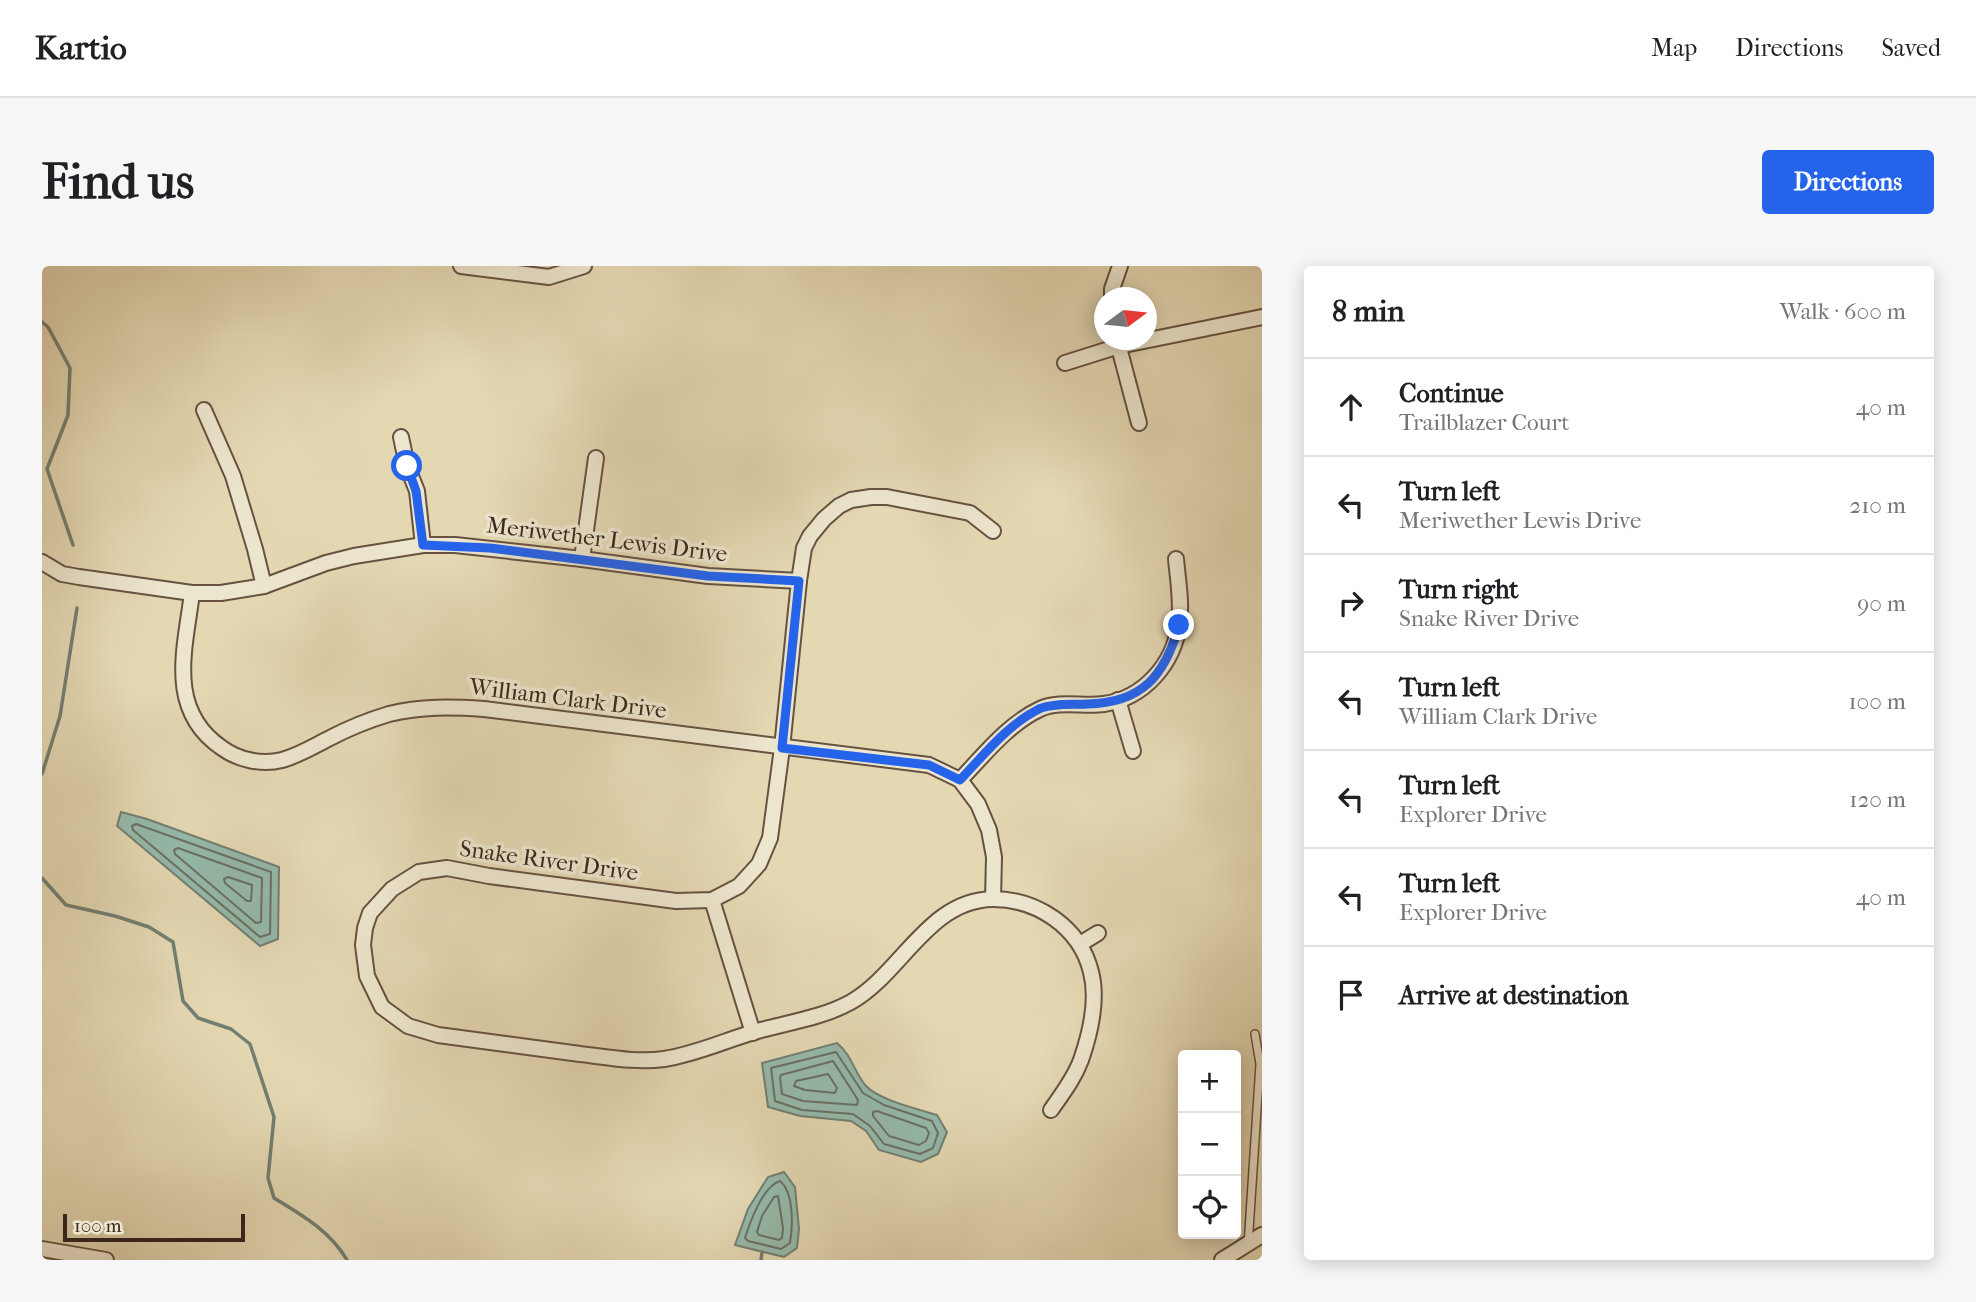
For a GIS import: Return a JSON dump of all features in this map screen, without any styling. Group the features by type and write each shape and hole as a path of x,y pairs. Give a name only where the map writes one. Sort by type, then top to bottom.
{"street":[{"path":"461,266 549,277 584,266"},
{"path":"1113,287 1120,266"},
{"path":"1157,336 1262,317"},
{"path":"1065,363 1099,350"},
{"path":"1120,350 1139,423"},
{"path":"204,410 233,477 264,586"},
{"path":"401,438 416,491 423,545"},
{"path":"582,558 596,458"},
{"name":"Snake River Drive","path":"993,531 970,513 887,497 851,500 839,506 810,536 804,548 799,581 782,748 769,838 759,864 739,886 712,900 676,901 434,868 405,880 370,913 363,945 367,976 382,1007 408,1027 438,1035 647,1060 687,1054 752,1032 835,1010 871,988 951,909 979,900 1022,903 1048,913 1062,923 1080,944 1091,971 1092,1016 1082,1059 1074,1077 1051,1110"},
{"name":"Meriwether Lewis Drive","path":"42,562 62,574 79,578 192,593 221,593 264,586 326,563 423,545 490,548 582,558 708,576 799,581"},
{"path":"960,780 1013,726 1042,708 1104,704 1147,687 1173,647 1179,625 1181,597 1176,559"},
{"name":"William Clark Drive","path":"192,593 182,674 184,699 194,720 210,740 232,756 257,761 279,761 304,753 357,725 391,714 422,708 453,707 929,765 960,780 978,804 989,830 994,857 993,899"},
{"path":"1118,700 1133,751"},
{"path":"712,900 752,1032"},
{"path":"1080,944 1098,933"},
{"path":"1222,1260 1262,1235"},
{"path":"42,1249 106,1260"}],"lane":[{"path":"1248,1245 1260,1064 1255,1034"}],"water":[{"path":"121,812 279,867 278,939 260,946 117,826"},
{"path":"837,1043 846,1052 861,1080 871,1090 899,1103 937,1115 947,1132 938,1154 921,1162 879,1150 866,1131 851,1121 800,1116 768,1107 762,1063"},
{"path":"784,1172 795,1187 799,1229 797,1248 784,1257 735,1245 748,1209 768,1177"}],"waterway":[{"path":"42,322 48,327 70,368 68,415 47,469 73,545"},
{"path":"42,774 60,716 77,608"},
{"path":"42,878 66,905 149,927 173,942 183,1001 198,1018 231,1029 250,1044 274,1117 268,1178 274,1198 324,1232 347,1260"},
{"path":"761,1260 762,1252"}],"route":[{"path":"407,466 416,491 423,545 455,545 582,558 708,576 799,581 782,748 929,765 960,780 1013,726 1042,708 1104,704 1147,687 1173,647 1179,625"}]}
